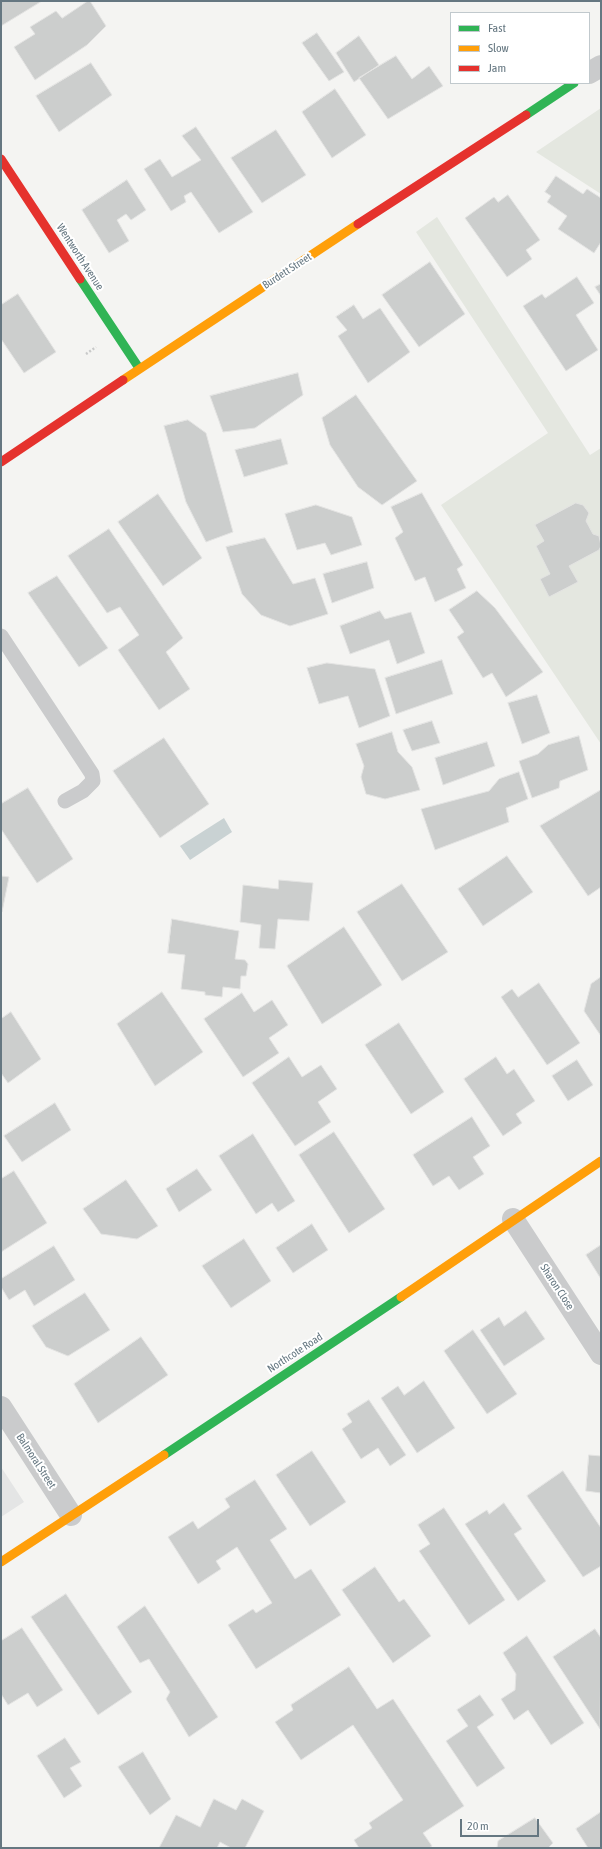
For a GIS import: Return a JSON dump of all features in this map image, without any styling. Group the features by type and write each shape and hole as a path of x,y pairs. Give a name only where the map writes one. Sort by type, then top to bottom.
{"street":[{"path":"590,73 601,66"},
{"name":"Burdett Street","path":"1,462 139,368 572,84"},
{"name":"Wentworth Avenue","path":"1,159 139,368"},
{"name":"Northcote Road","path":"1,1562 327,1347 513,1219 601,1161"},
{"name":"Sharon Close","path":"513,1219 601,1354"},
{"name":"Balmoral Street","path":"1,1407 71,1515"}],"lane":[{"path":"1,636 92,774 93,781 83,791 65,801"}],"shaded area":[{"path":"601,108 601,194 536,152"},
{"path":"437,217 590,455 601,448 601,744 441,505 548,433 416,232"},
{"path":"224,818 232,832 190,860 180,846"},
{"path":"1,1467 24,1502 1,1517"}],"building":[{"path":"1,1 42,1 1,26"},
{"path":"90,1 106,26 87,45 35,80 14,47 35,34 30,27 56,11 62,18"},
{"path":"317,33 344,72 329,81 302,43"},
{"path":"359,36 379,65 354,82 336,53"},
{"path":"396,56 412,79 429,66 443,86 388,119 359,78"},
{"path":"91,63 112,95 59,132 36,96"},
{"path":"335,89 366,135 332,158 302,112"},
{"path":"196,127 253,212 219,233 191,192 184,196 186,202 171,211 144,169 160,159 172,177 201,160 182,136"},
{"path":"276,130 306,175 262,203 231,158"},
{"path":"556,176 583,194 587,189 601,198 601,242 594,253 558,229 567,216 547,202 551,196 545,192"},
{"path":"127,180 146,210 131,220 126,214 117,220 129,241 109,253 82,210"},
{"path":"508,195 540,240 526,250 532,259 507,277 465,218 494,197 498,202"},
{"path":"430,262 465,314 419,347 382,295"},
{"path":"577,277 594,303 576,315 598,350 566,371 523,306 542,294 545,298"},
{"path":"601,284 601,296 595,287"},
{"path":"18,294 56,352 24,373 1,339 1,305"},
{"path":"354,305 363,319 380,308 410,352 368,383 338,336 347,330 336,317"},
{"path":"298,373 303,395 255,428 223,432 210,396"},
{"path":"356,395 417,481 382,505 358,487 330,445 322,418"},
{"path":"188,420 206,433 233,532 206,542 186,502 164,426"},
{"path":"281,439 288,464 244,477 235,450"},
{"path":"422,493 463,565 457,569 466,588 435,602 425,577 415,581 395,538 403,532 391,507"},
{"path":"158,494 202,558 163,586 118,522"},
{"path":"576,503 583,505 589,513 586,521 593,534 599,536 601,546 599,550 569,566 578,582 549,597 540,579 550,574 536,546 544,541 535,525"},
{"path":"316,505 352,517 362,545 331,555 325,543 297,550 285,514"},
{"path":"109,529 183,638 166,652 190,689 159,710 118,650 139,635 120,607 107,613 68,556"},
{"path":"265,538 293,584 315,578 328,614 290,626 261,615 242,594 226,547"},
{"path":"367,562 374,588 332,603 323,574"},
{"path":"57,576 108,648 79,667 28,593"},
{"path":"477,591 495,608 543,672 506,697 492,673 483,678 457,637 464,632 449,610"},
{"path":"380,611 385,619 411,612 425,653 397,664 389,640 350,654 340,626"},
{"path":"442,660 453,694 396,714 385,678"},
{"path":"327,663 375,669 390,716 359,728 348,696 319,704 307,668"},
{"path":"537,695 550,733 522,744 508,703"},
{"path":"432,721 440,743 412,751 403,730"},
{"path":"392,732 398,752 412,767 420,790 385,799 366,794 361,777 364,766 356,744"},
{"path":"579,736 588,770 560,781 559,788 532,798 519,761 538,754 548,745"},
{"path":"164,738 209,804 160,838 113,771"},
{"path":"487,742 495,766 443,785 435,758"},
{"path":"519,772 528,799 506,808 509,822 435,850 421,809 489,791 499,779"},
{"path":"28,788 73,859 37,883 1,829 1,804"},
{"path":"601,790 601,887 588,896 540,826"},
{"path":"507,856 533,892 483,926 458,889"},
{"path":"1,876 9,877 2,912 1,912"},
{"path":"279,880 313,883 309,921 278,919 275,949 259,948 261,925 240,922 243,885 278,889"},
{"path":"402,884 448,952 402,981 357,912"},
{"path":"172,919 239,931 235,959 245,960 248,964 246,976 241,976 240,989 223,987 222,997 205,995 205,992 181,989 185,955 168,953"},
{"path":"344,927 382,985 322,1024 287,966"},
{"path":"601,977 601,1036 584,1011 591,984"},
{"path":"539,983 580,1043 547,1065 501,997 512,989 518,997"},
{"path":"162,992 203,1052 155,1086 117,1024"},
{"path":"242,993 254,1012 272,1000 288,1025 269,1038 279,1053 243,1077 204,1019"},
{"path":"11,1012 41,1059 8,1083 1,1073 1,1019"},
{"path":"399,1023 444,1092 411,1114 365,1045"},
{"path":"289,1057 302,1077 321,1065 337,1089 318,1102 331,1122 295,1146 252,1083"},
{"path":"496,1057 507,1074 514,1069 535,1101 516,1114 522,1123 503,1136 464,1079"},
{"path":"577,1060 593,1085 568,1101 552,1076"},
{"path":"55,1103 71,1130 22,1162 4,1136"},
{"path":"472,1117 490,1146 473,1157 484,1174 459,1190 449,1176 433,1186 413,1155"},
{"path":"334,1132 385,1209 349,1233 299,1155"},
{"path":"253,1134 295,1201 278,1212 272,1203 256,1214 219,1156"},
{"path":"197,1169 212,1190 179,1212 166,1189"},
{"path":"14,1171 47,1223 1,1252 1,1179"},
{"path":"126,1180 158,1226 137,1239 101,1234 83,1209"},
{"path":"312,1224 328,1250 293,1273 276,1248"},
{"path":"244,1239 271,1281 231,1308 202,1266"},
{"path":"601,1245 601,1279 586,1255"},
{"path":"54,1246 75,1280 34,1306 25,1290 9,1300 1,1287 1,1279"},
{"path":"85,1293 110,1330 68,1356 46,1347 32,1326"},
{"path":"526,1311 545,1339 504,1366 480,1330 499,1317 504,1326"},
{"path":"473,1330 517,1394 487,1414 444,1351"},
{"path":"141,1337 168,1375 98,1423 74,1384"},
{"path":"424,1381 455,1428 417,1453 381,1398 398,1386 404,1395"},
{"path":"369,1400 406,1455 390,1466 378,1448 361,1459 342,1429 352,1422 347,1414"},
{"path":"312,1451 346,1502 310,1526 276,1475"},
{"path":"589,1455 601,1456 601,1493 586,1491"},
{"path":"563,1471 601,1528 601,1566 583,1577 527,1496"},
{"path":"255,1480 287,1529 270,1540 295,1579 311,1569 341,1615 256,1669 228,1625 253,1609 256,1613 272,1603 237,1547 216,1561 221,1569 198,1584 168,1537 193,1521 198,1529 230,1507 225,1499"},
{"path":"504,1503 522,1529 514,1534 546,1581 518,1601 465,1524 487,1510 489,1514"},
{"path":"444,1508 505,1600 469,1625 419,1551 430,1544 418,1525"},
{"path":"375,1567 399,1602 404,1599 431,1636 393,1663 342,1590"},
{"path":"66,1594 132,1692 98,1715 31,1617"},
{"path":"145,1606 218,1717 189,1737 166,1699 170,1692 149,1659 140,1663 117,1627"},
{"path":"22,1628 63,1690 37,1707 28,1693 8,1705 1,1694 1,1641"},
{"path":"595,1629 601,1638 600,1729 553,1657"},
{"path":"527,1636 584,1723 551,1745 528,1710 514,1720 501,1699 515,1690 516,1674 503,1653"},
{"path":"349,1667 377,1709 393,1699 464,1806 423,1833 432,1846 429,1848 359,1848 354,1840 372,1828 369,1823 403,1800 353,1725 301,1760 275,1722 293,1710 291,1705"},
{"path":"480,1695 494,1715 477,1727 505,1768 477,1787 446,1741 468,1726 457,1710"},
{"path":"65,1738 81,1762 70,1768 82,1786 64,1798 37,1756"},
{"path":"143,1752 171,1799 150,1815 118,1767"},
{"path":"214,1799 236,1810 242,1799 264,1811 245,1848 231,1848 220,1842 217,1848 159,1848 176,1815 200,1827"},
{"path":"601,1812 601,1848 588,1848 576,1829"},
{"path":"535,1818 553,1843 548,1848 497,1848 498,1841"}],"traffic: fast":[{"path":"526,115 572,84"},
{"path":"80,279 139,368"},
{"path":"164,1455 401,1297"}],"traffic: slow":[{"path":"123,380 358,224"},
{"path":"401,1297 601,1161"},
{"path":"1,1562 164,1455"}],"traffic: jam":[{"path":"358,224 526,115"},
{"path":"1,159 80,279"},
{"path":"1,462 123,380"}]}
